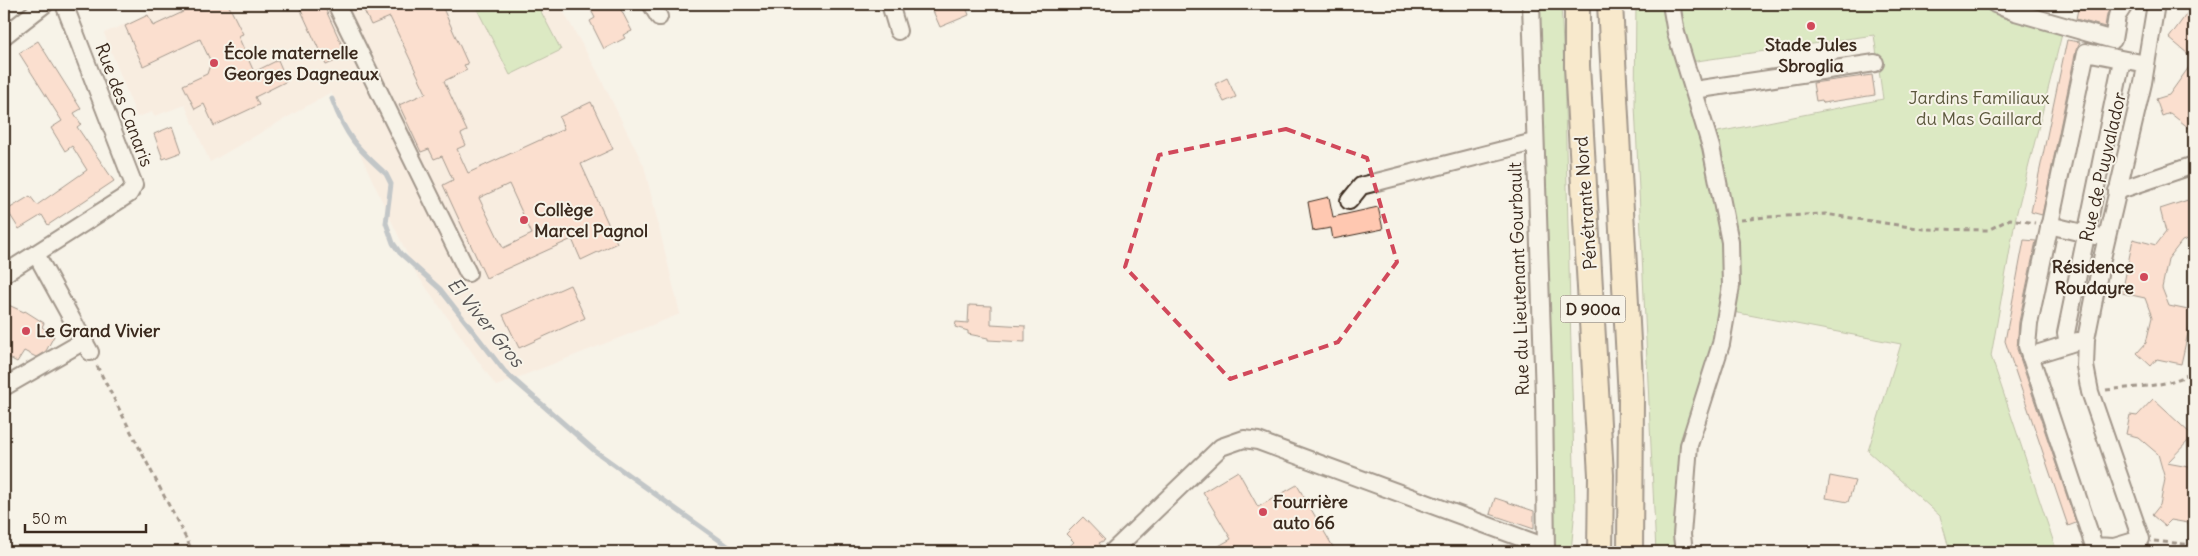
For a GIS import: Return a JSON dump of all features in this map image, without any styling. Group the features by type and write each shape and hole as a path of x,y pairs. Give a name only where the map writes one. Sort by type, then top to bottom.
{"highway":[{"path":"1573,4 1577,66 1587,509 1583,552"},
{"name":"Pénétrante Nord","path":"1577,4 1577,66 1601,475 1600,552"},
{"name":"Pénétrante Nord","path":"1610,4 1631,398 1630,552"},
{"path":"1625,283 1626,4"},
{"path":"1631,398 1641,552"}],"street":[{"name":"Rue des Canaris","path":"4,274 129,194 134,185 64,4"},
{"path":"336,4 468,273"},
{"path":"890,4 898,31"},
{"name":"Rue du Lieutenant Gourbault","path":"1531,4 1546,550"},
{"path":"1671,4 1676,33 1711,147 1730,242 1731,286 1720,344 1689,445 1682,535 1684,552"},
{"path":"1995,4 2015,12 2113,40 2117,16 2125,4"},
{"name":"Rue de Puyvalador","path":"2141,539 2090,392 2085,366 2086,339 2146,64 2156,4"},
{"path":"4,36 36,6"},
{"path":"2141,539 2114,547 2094,546 2027,346 2029,324 2086,52 2146,64"},
{"path":"2068,344 2066,333 2085,233 2122,60"},
{"path":"1694,90 1875,63"},
{"path":"1349,201 1361,186 1534,142"},
{"path":"2118,191 2194,165"},
{"path":"2049,225 2107,239"},
{"path":"4,387 87,346 36,254"},
{"path":"2030,356 2086,339"},
{"path":"1112,552 1221,447 1244,438 1258,441 1546,550"}],"path":[{"path":"1726,224 1766,217 1824,214 1924,229 1988,230 2010,219 2049,225"},
{"path":"87,346 193,552"},
{"path":"2090,392 2164,384 2184,378 2194,371"},
{"path":"2141,539 2194,545"}],"highlighted area":[{"path":"1286,129 1367,158 1397,262 1338,342 1230,379 1125,267 1159,155"}],"shaded area":[{"name":"Collège Marcel Pagnol","path":"155,4 559,4 597,71 644,166 680,314 496,386 416,273 331,92 210,162 185,105 154,116 152,112 137,117 104,33 148,15"}],"green space":[{"path":"537,4 561,50 510,75 475,5"},
{"path":"1540,4 1561,4 1575,508 1571,552 1555,552 1553,396"},
{"path":"1636,4 1663,4 1704,149 1723,243 1724,285 1676,552 1656,552 1635,105"},
{"name":"Jardins Familiaux du Mas Gaillard","path":"1681,4 2004,4 2000,17 2062,34 2016,216 1991,356 2057,552 1950,552 1940,516 1868,451 1901,344 1733,312 1713,133 1883,99 1874,35 1690,62"}],"building":[{"path":"179,4 228,4 243,34 238,36 254,72 278,60 287,81 255,97 259,105 214,126 204,104 195,109 183,85 207,74 211,62 200,39 143,66 125,26 148,15 153,26 183,12"},
{"path":"298,4 323,4 347,56 326,65"},
{"path":"361,4 441,4 468,64 464,65 467,70 444,81 467,131 461,134 466,145 457,149 468,173 564,129 559,117 591,102 613,149 581,164 617,243 581,260 572,239 486,278 443,185 453,180 442,156 434,159 429,149 421,152 399,105 426,93 390,17 371,25","holes":["509,184 532,234 503,248 479,198"]},
{"path":"588,4 618,4 632,31 623,35 625,38 604,49 590,21 595,18"},
{"path":"930,4 965,4 969,15 940,27"},
{"path":"2079,4 2113,4 2107,14 2105,27 2076,19"},
{"path":"2194,4 2194,59 2169,38"},
{"path":"2067,40 2080,42 2076,50 2042,215 2031,212"},
{"path":"38,41 81,109 74,113 81,124 77,127 114,181 48,225 42,215 19,229 7,210 30,196 37,205 87,170 72,146 65,151 51,128 62,121 19,53"},
{"path":"2194,60 2194,122 2189,128 2170,113 2162,116 2156,99 2169,95"},
{"path":"1872,75 1875,95 1823,103 1822,100 1816,101 1813,83"},
{"path":"1227,78 1236,97 1224,102 1215,84"},
{"path":"173,126 182,152 163,159 154,134"},
{"path":"1329,197 1333,217 1378,207 1383,229 1333,239 1331,228 1313,231 1308,202"},
{"name":"Résidence Roudayre","path":"2194,198 2194,237 2182,241 2168,259 2162,288 2169,306 2193,311 2181,364 2157,359 2151,366 2137,353 2146,343 2152,317 2145,298 2122,293 2133,239 2156,245 2166,232 2160,209"},
{"path":"2024,240 2036,241 2019,322 2017,349 2076,523 2068,526 2005,341"},
{"path":"570,285 585,318 519,348 503,315"},
{"name":"Le Grand Vivier","path":"4,303 25,311 44,323 42,327 54,336 46,351 36,357 24,351 17,362 4,355"},
{"path":"969,305 991,306 991,324 1025,326 1025,342 988,340 988,338 968,334 968,331 955,327 956,322 968,323"},
{"path":"2153,399 2193,436 2167,463 2194,468 2194,524 2171,520 2165,526 2152,515 2160,505 2165,479 2158,454 2138,437 2126,434 2130,415 2137,416"},
{"name":"Fourrière auto 66","path":"1238,471 1258,507 1297,485 1336,552 1208,552 1231,539 1203,492"},
{"path":"1830,476 1855,481 1848,502 1826,498"},
{"path":"1495,498 1534,511 1534,529 1490,514"},
{"path":"1083,517 1105,540 1099,543 1103,548 1102,552 1063,552 1074,542 1066,534"}],"waterway":[{"name":"El Viver Gros","path":"332,99 342,123 353,141 386,174 391,184 386,223 393,243 400,253 440,289 505,372 595,451 736,552"}],"place":[{"name":"Stade Jules Sbroglia","path":"1811,26"},
{"name":"École maternelle Georges Dagneaux","path":"214,63"},
{"name":"Collège Marcel Pagnol","path":"524,220"},
{"name":"Résidence Roudayre","path":"2144,277"},
{"name":"Le Grand Vivier","path":"26,331"},
{"name":"Fourrière auto 66","path":"1263,512"}]}
